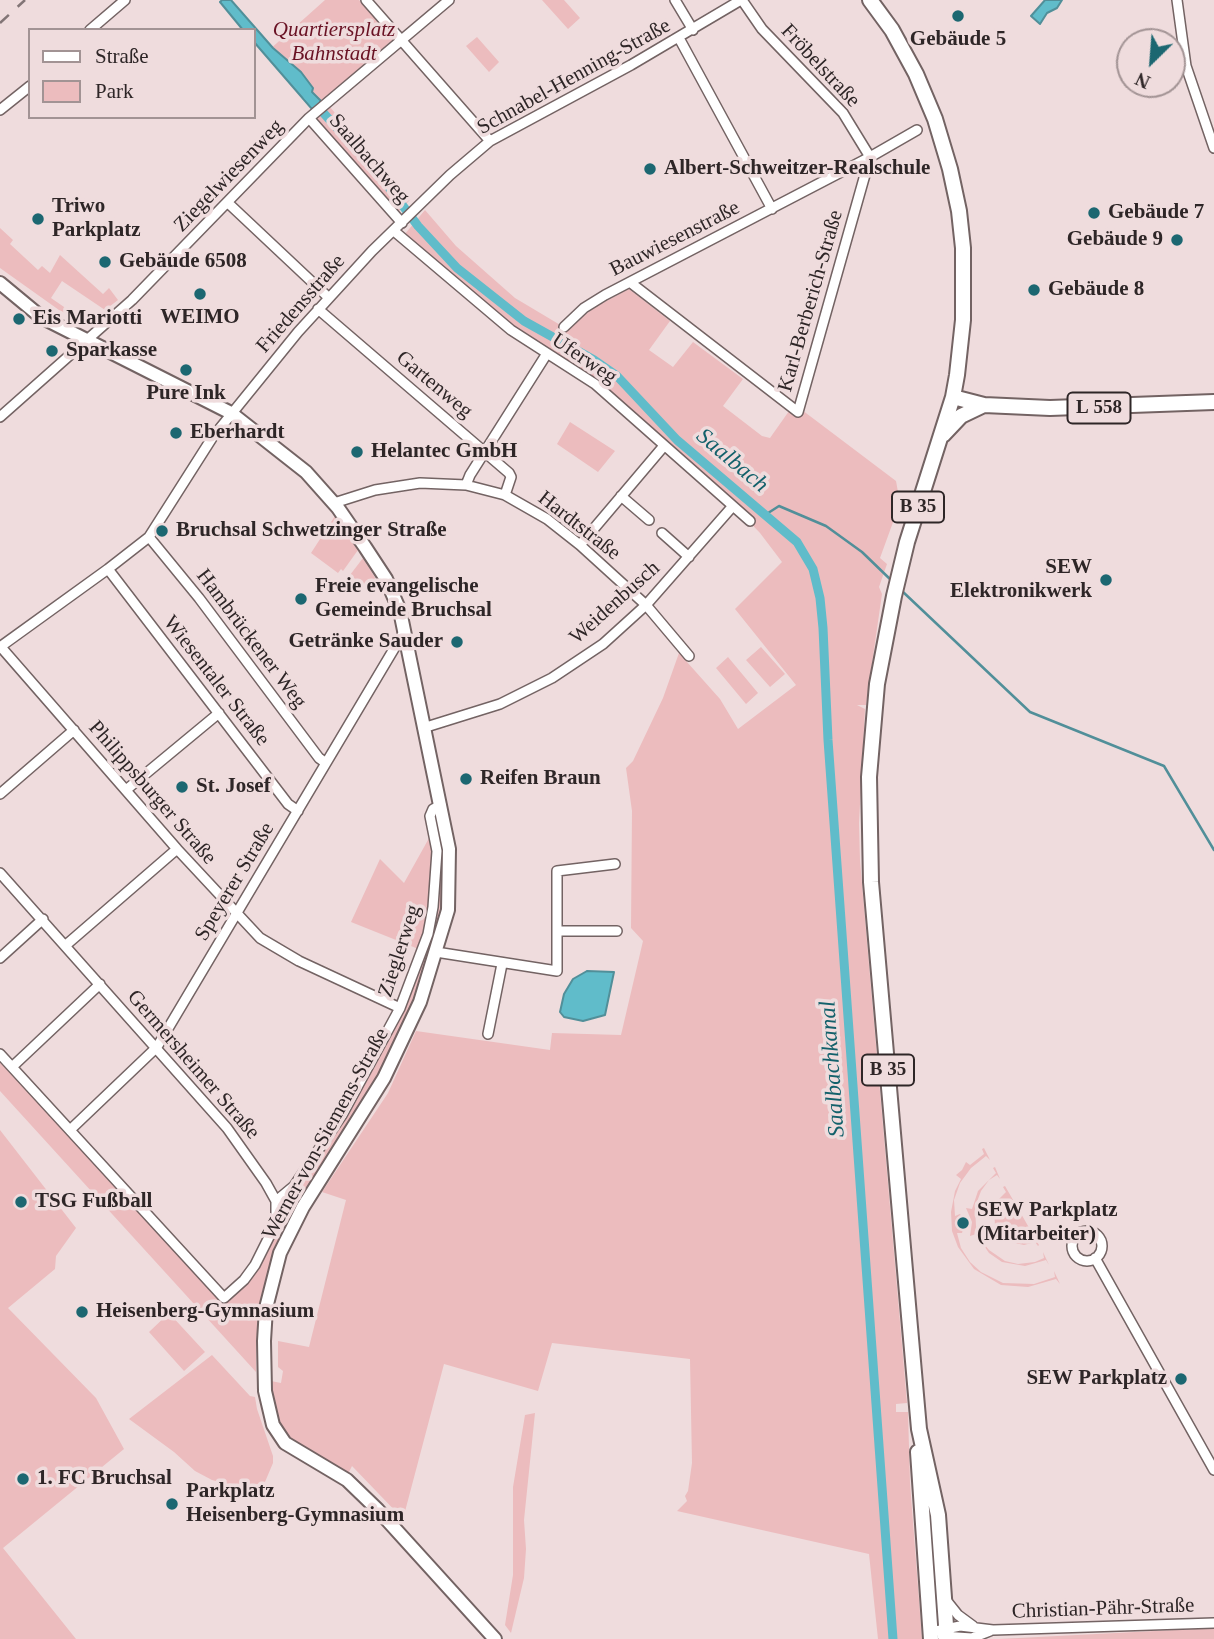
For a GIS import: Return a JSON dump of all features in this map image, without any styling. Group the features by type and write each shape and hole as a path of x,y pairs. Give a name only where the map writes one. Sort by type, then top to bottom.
{"main road":[{"name":"B 35","path":"870,0 916,74 935,119 953,179 959,211 964,286 960,353 953,397 894,596 877,684 869,777 873,896 919,1429 919,1480 931,1635"},
{"name":"Werner-von-Siemens-Straße","path":"0,283 41,317 231,413 306,472 334,503 386,579 400,611 449,849 450,895 436,953 419,1002 384,1078 315,1186 290,1230 275,1267 265,1318 265,1391 269,1416 278,1434 295,1450 347,1479 495,1639"},
{"name":"L 558","path":"953,397 984,405 1050,408 1214,402"},
{"name":"B 35","path":"940,438 961,416 984,405"},
{"name":"B 35","path":"919,1429 938,1515 947,1635"}],"street":[{"path":"92,28 125,0"},
{"path":"366,0 490,141"},
{"name":"Ziegelwiesenweg","path":"0,417 132,300 310,117 449,0"},
{"path":"675,0 694,30"},
{"name":"Schnabel-Henning-Straße","path":"404,221 490,141 694,30 741,0"},
{"name":"Fröbelstraße","path":"741,0 762,29 843,113 870,157"},
{"path":"1177,0 1186,66 1214,148"},
{"path":"679,38 772,209"},
{"path":"0,110 28,88"},
{"name":"Saalbachweg","path":"310,117 404,221"},
{"name":"Bauwiesenstraße","path":"564,327 584,308 917,130"},
{"name":"Karl-Berberich-Straße","path":"631,283 798,412 870,157"},
{"path":"227,202 328,298"},
{"name":"Friedensstraße","path":"0,646 149,537 231,413 318,309 404,221"},
{"name":"Uferweg","path":"394,231 511,330 546,355 595,384 732,508 750,521"},
{"name":"Gartenweg","path":"318,309 485,451 511,477 505,495"},
{"path":"466,485 546,355"},
{"path":"580,545 663,447"},
{"name":"Hardtstraße","path":"334,503 375,490 420,483 466,485 505,495 547,519 580,545 646,605 689,656"},
{"path":"621,496 649,520"},
{"name":"Weidenbusch","path":"424,728 500,704 552,678 603,645 646,605 732,508"},
{"path":"662,533 689,557"},
{"name":"Hambrückener Weg","path":"149,537 326,763"},
{"name":"Wiesentaler Straße","path":"108,569 288,804 298,811"},
{"name":"Speyerer Straße","path":"70,1130 157,1048 405,631"},
{"name":"Philippsburger Straße","path":"0,646 177,849 260,938 279,951 400,1008"},
{"path":"126,790 219,713"},
{"path":"0,794 74,730"},
{"name":"Zieglerweg","path":"276,1201 294,1186 342,1115 400,1008 428,934 437,851 430,816 433,809 440,805"},
{"path":"66,945 177,849"},
{"path":"436,953 557,971 557,871 615,864"},
{"name":"Germersheimer Straße","path":"0,873 241,1146 276,1201"},
{"path":"0,958 43,919"},
{"path":"557,931 617,931"},
{"path":"488,1034 502,964"},
{"path":"12,1067 100,985"},
{"path":"0,1054 224,1298 244,1280 255,1265 276,1223 276,1201"},
{"path":"276,1223 290,1230"},
{"path":"1095,1258 1214,1470"},
{"path":"945,1598 958,1615 975,1627"},
{"name":"Christian-Pähr-Straße","path":"947,1635 975,1627 993,1630 1214,1623"},
{"name":"Christian-Pähr-Straße","path":"931,1635 972,1639 993,1630"}],"green space":[{"name":"Quartiersplatz Bahnstadt","path":"325,0 359,0 394,39 316,105 268,51"},
{"path":"542,0 564,0 580,18 568,29"},
{"path":"477,37 499,62 489,72 466,46"},
{"path":"329,106 411,199 397,213 314,119"},
{"path":"425,210 456,246 515,298 567,329 595,307 629,289 670,321 649,350 673,367 693,342 743,379 723,406 762,436 770,438 794,404 896,481 900,503 880,558 887,564 879,587 882,594 866,705 857,705 865,709 859,823 860,861 907,1403 896,1404 896,1412 908,1412 910,1483 922,1639 878,1639 869,1554 677,1511 687,1501 685,1496 692,1463 690,1359 552,1343 538,1391 444,1364 403,1519 352,1466 348,1474 294,1442 275,1415 271,1381 281,1383 283,1371 278,1367 278,1341 309,1347 346,1200 322,1192 388,1093 416,1031 550,1050 552,1033 621,1035 643,941 631,928 632,811 626,768 633,761 663,698 679,653 720,699 738,729 796,685 735,609 782,562 760,533 620,402 526,338 404,235"},
{"path":"0,228 13,240 10,244 38,270 42,266 50,273 60,255 103,294 109,288 118,300 105,310 62,281 51,298 93,327 59,310 0,268"},
{"path":"570,422 615,451 598,472 557,444"},
{"path":"335,516 358,550 343,571 341,569 338,573 311,553"},
{"path":"363,558 377,581 371,591 350,575"},
{"path":"761,647 785,674 770,687 746,660"},
{"path":"728,657 758,693 746,704 716,668"},
{"path":"441,805 450,895 436,952 384,1078 315,1186 289,1218 285,1218 282,1212 294,1186 368,1070 421,950 351,922 380,859 404,883 433,831 430,816"},
{"path":"0,1059 224,1304 244,1287 266,1252 273,1235 278,1233 280,1237 262,1292 256,1342 256,1372 0,1091"},
{"path":"0,1130 76,1228 56,1256 55,1269 8,1308 96,1398 124,1449 3,1548 76,1639 0,1639"},
{"path":"984,1148 990,1160 986,1156 971,1168 960,1183 954,1200 955,1216 960,1214 965,1222 962,1233 957,1233 961,1248 981,1272 1003,1283 1034,1284 1055,1277 1054,1271 1060,1284 1056,1279 1028,1287 1001,1285 974,1269 958,1247 952,1231 951,1212 955,1191 961,1179 956,1175 966,1162 970,1165 984,1154"},
{"path":"989,1180 975,1207 980,1239 989,1250 1005,1261 1018,1264 1035,1262 1044,1258 1043,1252 1049,1265 1046,1260 1025,1266 1002,1262 989,1253 976,1234 970,1236 972,1222 966,1208 972,1209 978,1191"},
{"path":"1005,1186 1038,1246 1035,1242 1024,1245 1011,1242 995,1225 994,1210 998,1200 1006,1192 1003,1187"},
{"path":"169,1313 205,1352 184,1371 149,1332"},
{"path":"212,1355 250,1396 255,1397 273,1456 273,1463 262,1489 233,1486 212,1480 195,1471 129,1419"},
{"path":"535,1413 524,1520 524,1578 511,1633 505,1625 513,1575 513,1487 525,1415"},
{"path":"1214,1628 1214,1639 999,1639"}],"water":[{"path":"231,0 256,28 241,28 220,2"},
{"path":"1045,0 1062,0 1057,8 1047,13 1040,24 1031,16"},
{"path":"256,29 273,48 301,72 313,88 312,92 321,101 312,109 256,44"},
{"path":"587,971 614,972 605,1015 583,1021 564,1017 560,1012 564,994 573,979"}],"waterway":[{"name":"Saalbachkanal","path":"308,96 379,174 418,226 457,268 524,321 617,376 677,440 797,542 813,569 823,628 828,740 893,1639"},
{"name":"Saalbach","path":"765,515 779,506 826,526 862,552 892,581"},
{"name":"Saalbach","path":"902,591 1030,712 1164,766 1214,850"}],"railway":[{"path":"0,23 25,0"}],"place":[{"name":"Gebäude 5","path":"958,16"},
{"name":"Albert-Schweitzer-Realschule","path":"650,169"},
{"name":"Gebäude 7","path":"1094,213"},
{"name":"Triwo Parkplatz","path":"38,219"},
{"name":"Gebäude 9","path":"1177,240"},
{"name":"Gebäude 6508","path":"105,262"},
{"name":"Gebäude 8","path":"1034,290"},
{"name":"WEIMO","path":"200,294"},
{"name":"Eis Mariotti","path":"19,319"},
{"name":"Sparkasse","path":"52,351"},
{"name":"Pure Ink","path":"186,370"},
{"name":"Eberhardt","path":"176,433"},
{"name":"Helantec GmbH","path":"357,452"},
{"name":"Bruchsal Schwetzinger Straße","path":"162,531"},
{"name":"SEW Elektronikwerk","path":"1106,580"},
{"name":"Freie evangelische Gemeinde Bruchsal","path":"301,599"},
{"name":"Getränke Sauder","path":"457,642"},
{"name":"Reifen Braun","path":"466,779"},
{"name":"St. Josef","path":"182,787"},
{"name":"TSG Fußball","path":"21,1202"},
{"name":"SEW Parkplatz (Mitarbeiter)","path":"963,1223"},
{"name":"Heisenberg-Gymnasium","path":"82,1312"},
{"name":"SEW Parkplatz","path":"1181,1379"},
{"name":"1. FC Bruchsal","path":"23,1479"},
{"name":"Parkplatz Heisenberg-Gymnasium","path":"172,1504"}]}
